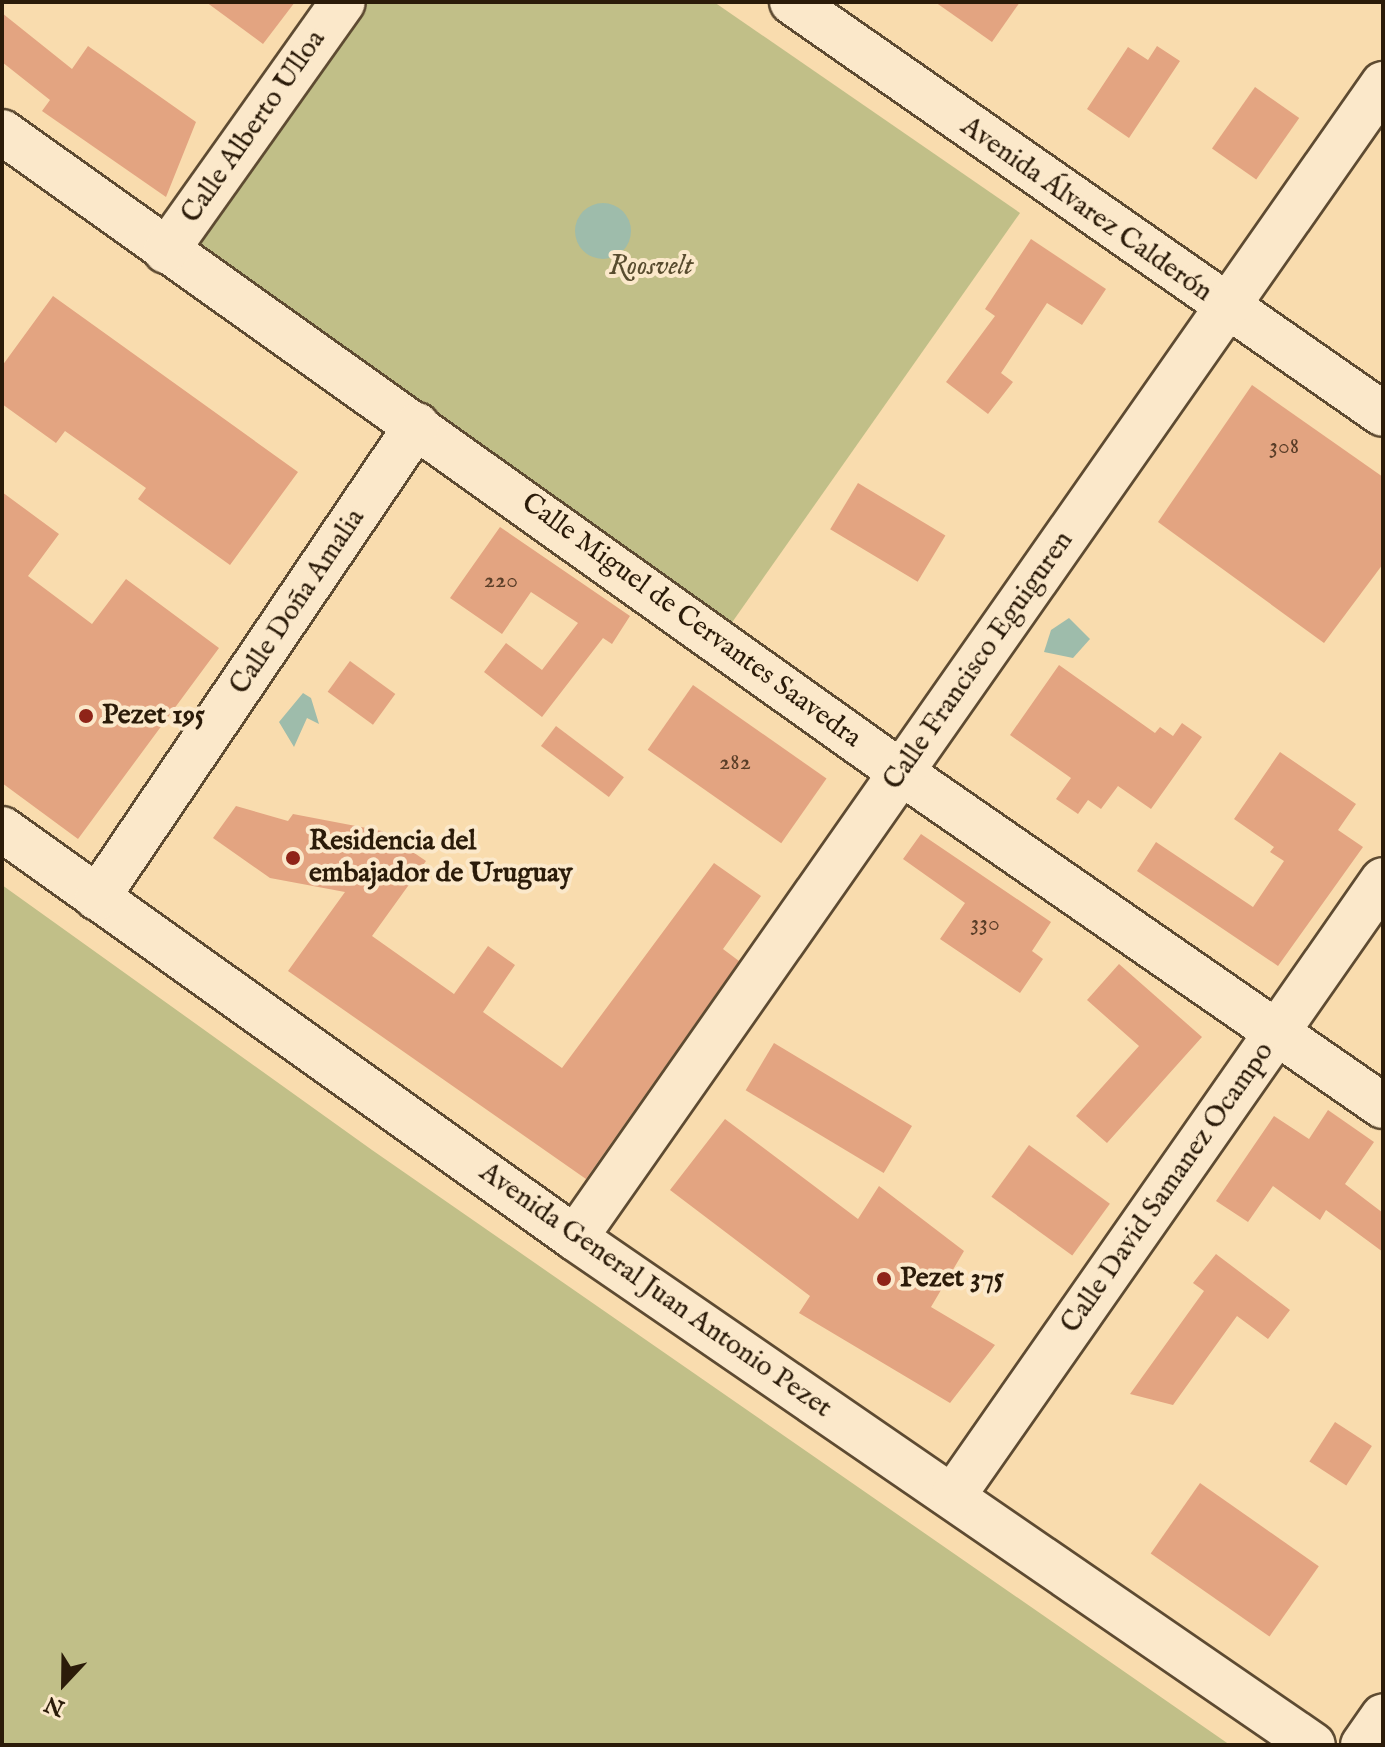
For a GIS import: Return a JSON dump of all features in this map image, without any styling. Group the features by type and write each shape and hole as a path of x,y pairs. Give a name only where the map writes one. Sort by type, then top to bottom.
{"street":[{"name":"Calle Alberto Ulloa","path":"166,251 343,2"},
{"name":"Avenida Álvarez Calderón","path":"792,2 1227,310 1383,414"},
{"name":"Calle Francisco Eguiguren","path":"575,1238 1383,84"},
{"name":"Calle Miguel de Cervantes Saavedra","path":"2,132 902,773 1383,1106"},
{"name":"Calle Doña Amalia","path":"97,898 417,425"},
{"name":"Avenida General Juan Antonio Pezet","path":"2,829 575,1238 1313,1745"},
{"name":"Calle David Samanez Ocampo","path":"953,1496 1383,880"},
{"path":"1363,1745 1383,1716"}],"green space":[{"name":"Roosvelt","path":"357,2 714,2 1020,213 726,631 185,248"},
{"path":"2,885 372,1150 1230,1745 2,1745"}],"shaded area":[{"path":"603,203 623,211 631,231 623,251 603,259 583,251 575,231 583,211"},
{"path":"1069,618 1090,639 1073,658 1044,652 1051,630"},
{"path":"303,693 311,698 319,724 307,718 294,747 279,722"}],"building":[{"path":"206,2 295,2 263,44"},
{"path":"935,2 1020,2 992,42"},
{"path":"2,13 72,69 88,46 196,122 166,197 42,111 50,100 2,62"},
{"path":"1157,46 1180,61 1129,138 1087,109 1128,47 1148,60"},
{"path":"1255,87 1299,118 1256,179 1212,148"},
{"path":"1031,239 1106,289 1082,325 1047,303 1001,373 1013,382 988,414 946,382 995,316 985,309"},
{"path":"53,296 298,472 230,565 138,499 146,488 65,431 56,443 2,404 2,366"},
{"path":"1252,385 1383,477 1383,564 1324,643 1158,522"},
{"path":"858,483 945,536 918,582 830,529"},
{"name":"Pezet 195","path":"2,492 59,534 28,576 92,624 126,579 219,648 78,839 2,783"},
{"path":"500,527 630,616 612,644 603,638 542,717 484,672 506,643 542,670 578,623 531,592 502,634 450,598"},
{"path":"350,661 395,694 373,725 328,692"},
{"path":"1059,665 1155,733 1160,727 1173,736 1182,723 1202,737 1151,809 1118,786 1101,809 1088,800 1078,814 1056,799 1071,778 1010,735"},
{"path":"693,685 827,778 781,843 648,750"},
{"path":"556,726 624,777 609,797 541,746"},
{"path":"1280,752 1356,804 1338,830 1363,847 1278,966 1137,871 1156,842 1253,907 1284,861 1270,852 1274,847 1234,819"},
{"path":"236,806 288,821 293,814 382,831 426,861 372,936 454,994 488,946 515,965 483,1012 562,1068 714,863 761,896 723,949 739,961 586,1179 288,971 345,892 270,878 213,838"},
{"path":"921,834 1051,922 1032,951 1043,959 1020,993 940,939 965,903 903,859"},
{"path":"1119,964 1202,1037 1107,1143 1076,1116 1139,1046 1087,1000"},
{"path":"774,1043 912,1126 884,1173 746,1090"},
{"path":"1328,1110 1374,1142 1345,1184 1383,1213 1383,1252 1326,1210 1320,1220 1273,1186 1248,1222 1216,1201 1274,1116 1309,1139"},
{"path":"725,1119 858,1219 879,1186 964,1251 931,1307 995,1345 950,1403 799,1313 810,1296 670,1190"},
{"path":"1029,1145 1110,1204 1072,1256 991,1197"},
{"path":"1216,1254 1290,1310 1268,1339 1237,1316 1173,1405 1130,1394 1204,1291 1193,1283"},
{"path":"1335,1422 1372,1446 1346,1485 1309,1461"},
{"path":"1200,1483 1319,1566 1269,1637 1151,1553"}],"place":[{"name":"Pezet 195","path":"86,716"},
{"name":"Residencia del embajador de Uruguay","path":"293,858"},
{"name":"Pezet 375","path":"884,1279"}]}
